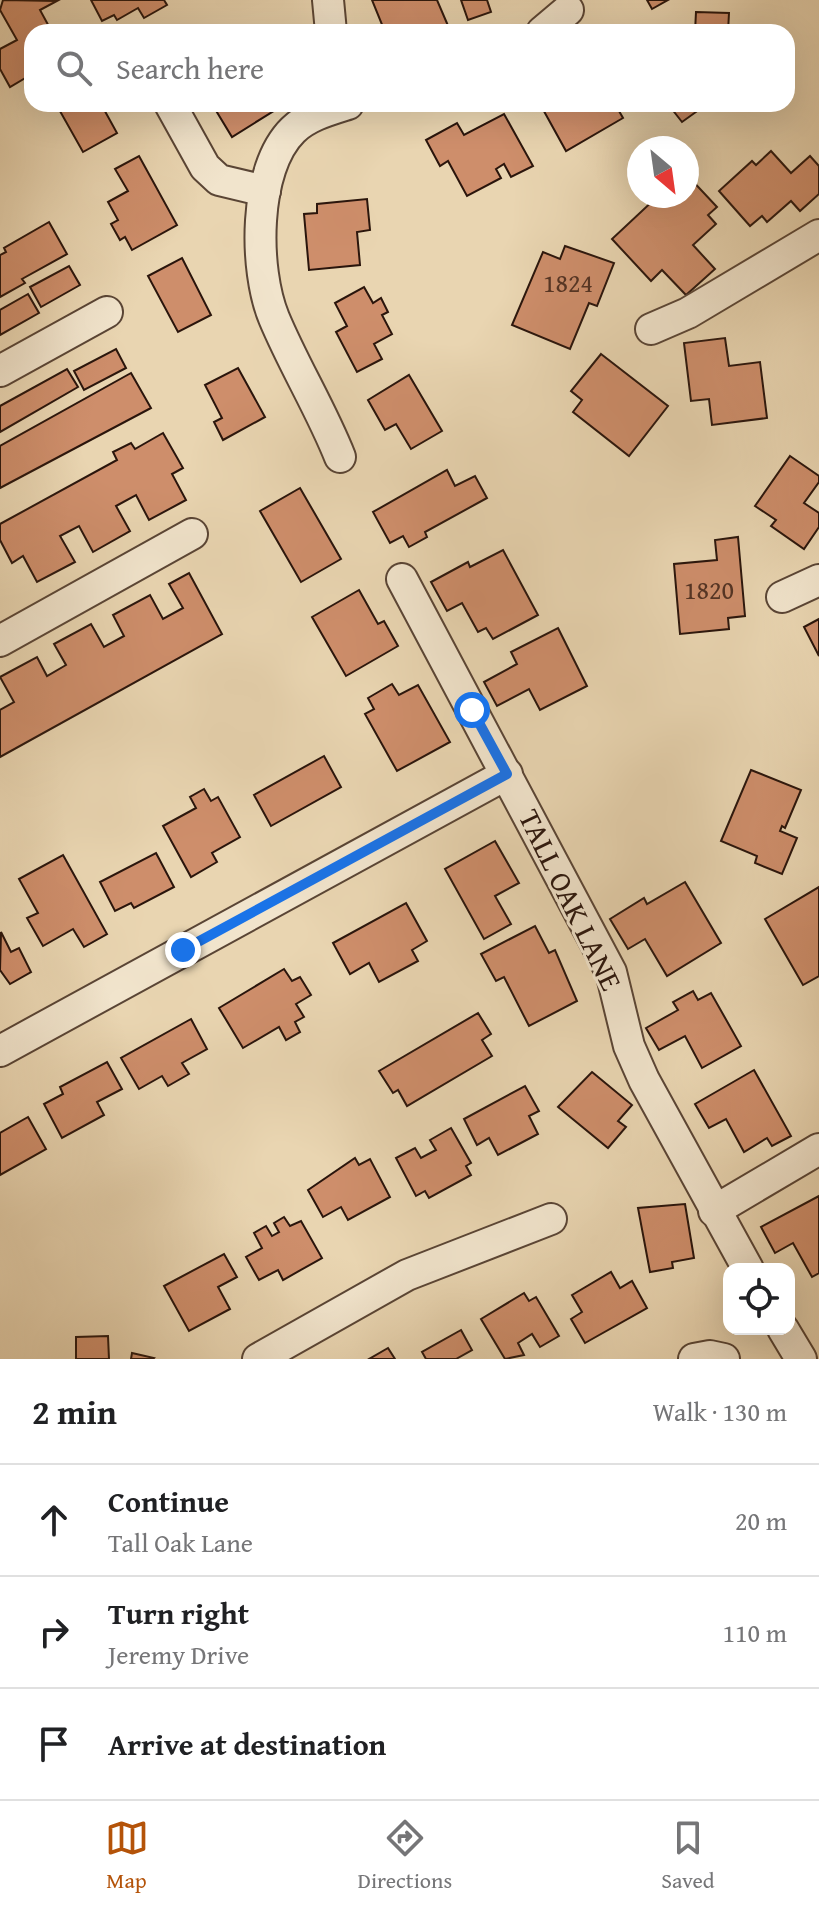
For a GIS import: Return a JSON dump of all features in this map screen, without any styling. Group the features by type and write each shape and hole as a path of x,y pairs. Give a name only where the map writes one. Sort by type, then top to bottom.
{"street":[{"path":"328,0 330,24"},
{"path":"551,24 568,10"},
{"path":"174,112 205,167 219,180 265,191"},
{"path":"324,112 293,129 271,169 265,191 261,274 273,317 324,416 340,457"},
{"path":"651,329 688,313 819,235"},
{"path":"0,371 107,312"},
{"path":"0,641 192,534"},
{"name":"TALL OAK LANE","path":"402,579 611,972 629,1046 714,1211 744,1263"},
{"path":"782,597 819,580"},
{"path":"0,1051 507,774"},
{"path":"714,1211 819,1149"},
{"path":"258,1359 407,1275 551,1219"},
{"path":"787,1335 801,1359"},
{"path":"694,1359 710,1356 724,1359"}],"building":[{"path":"3,0 57,1 40,10 48,24 24,24 24,79 10,87 0,69 0,49 17,40 0,10"},
{"path":"91,0 164,0 167,5 144,18 138,8 117,20 114,15 102,21"},
{"path":"372,0 437,0 447,24 382,24"},
{"path":"461,0 487,0 491,12 468,20"},
{"path":"647,0 668,0 652,9"},
{"path":"696,12 729,13 728,24 695,24"},
{"path":"60,112 105,112 117,133 83,152"},
{"path":"217,112 272,112 232,137"},
{"path":"544,112 620,112 623,118 566,151"},
{"path":"674,112 696,112 682,122"},
{"path":"504,114 533,166 511,177 504,164 496,169 501,178 467,196 448,161 440,166 426,140 457,123 464,135"},
{"path":"771,151 791,173 810,156 819,166 819,194 800,211 791,201 767,222 762,216 750,226 719,191 752,161 756,165"},
{"path":"139,156 177,225 132,250 125,237 120,240 111,224 118,220 108,202 128,191 115,169"},
{"path":"699,188 717,207 708,215 716,224 693,245 715,269 686,295 662,270 651,281 612,239 645,208 699,208"},
{"path":"367,199 370,230 357,232 360,265 309,270 304,214 317,213 317,204"},
{"path":"49,222 67,254 22,279 25,283 0,297 0,255 6,252 4,248"},
{"path":"565,246 614,263 597,306 589,303 570,349 512,325 543,252 560,259"},
{"path":"182,258 211,315 178,332 148,276"},
{"path":"69,266 80,285 41,307 30,287"},
{"path":"364,287 373,303 381,298 388,312 382,315 392,334 374,344 382,359 357,372 336,332 347,326 335,303"},
{"path":"28,294 39,313 0,335 0,310"},
{"path":"725,338 729,366 760,362 767,418 712,425 709,399 691,401 684,343"},
{"path":"116,349 126,368 84,390 74,371"},
{"path":"601,354 668,406 629,456 573,412 582,400 571,391"},
{"path":"238,368 265,417 223,440 214,422 222,418 205,385"},
{"path":"67,369 78,387 0,432 0,406"},
{"path":"131,373 151,408 0,488 0,446"},
{"path":"409,375 442,431 411,449 396,424 385,430 368,400"},
{"path":"163,433 183,468 172,474 186,500 149,520 136,495 116,506 130,531 93,552 79,526 60,536 75,562 37,582 23,556 12,563 0,540 0,524 117,460 113,452 131,443 135,449"},
{"path":"790,456 819,476 819,482 804,503 819,513 819,527 804,549 771,526 776,520 755,506"},
{"path":"447,470 455,486 475,476 487,498 425,532 427,537 409,547 403,536 390,543 373,512"},
{"path":"300,488 341,559 301,582 260,511"},
{"path":"738,537 745,616 728,618 729,629 680,634 674,564 717,560 715,540"},
{"path":"503,550 538,615 493,639 486,628 478,632 462,603 447,611 431,582 468,562 470,567"},
{"path":"189,573 222,634 0,757 0,710 14,702 0,677 37,657 47,676 66,665 54,644 91,624 104,647 124,636 113,615 150,595 163,619 183,608 169,584"},
{"path":"359,590 378,624 384,621 398,646 346,676 312,617"},
{"path":"819,619 819,656 804,627"},
{"path":"558,628 587,686 540,710 529,689 497,706 484,682 517,664 511,652"},
{"path":"392,684 399,695 418,685 450,742 397,771 365,714 374,709 368,698"},
{"path":"324,756 341,787 271,826 254,795"},
{"path":"751,770 801,790 785,828 782,826 780,831 797,838 782,874 755,863 757,856 721,841"},
{"path":"204,789 211,801 218,797 240,837 212,853 217,862 191,877 163,826 196,808 190,797"},
{"path":"495,841 519,883 495,896 511,924 484,939 445,869"},
{"path":"156,853 174,887 134,908 131,903 115,911 100,882"},
{"path":"63,855 107,934 84,947 73,929 43,946 27,918 38,913 19,879"},
{"path":"685,882 721,943 667,976 645,939 628,949 610,919 644,898 647,904"},
{"path":"819,887 819,976 803,985 765,919"},
{"path":"406,903 427,941 412,950 418,961 379,982 369,963 350,974 333,943"},
{"path":"535,926 549,953 555,950 577,1001 529,1026 504,977 496,981 481,954"},
{"path":"1,932 11,952 19,948 31,972 10,984 0,970"},
{"path":"284,969 292,981 300,977 311,995 296,1004 304,1017 295,1022 300,1032 286,1040 279,1027 243,1048 219,1008"},
{"path":"693,991 698,1000 711,993 741,1046 702,1068 685,1036 659,1050 646,1028 678,1010 673,1002"},
{"path":"478,1013 491,1034 482,1040 492,1056 407,1106 398,1090 393,1093 379,1071"},
{"path":"191,1019 207,1049 182,1063 189,1074 168,1086 162,1076 139,1089 121,1058"},
{"path":"107,1062 122,1089 97,1102 104,1115 62,1138 44,1104 63,1094 60,1087"},
{"path":"754,1070 791,1136 772,1146 767,1138 744,1152 726,1119 709,1128 695,1104"},
{"path":"592,1072 632,1105 618,1121 626,1127 608,1148 558,1107"},
{"path":"525,1086 539,1111 529,1116 538,1134 498,1155 489,1138 477,1145 464,1119"},
{"path":"28,1117 46,1149 0,1175 0,1133"},
{"path":"451,1128 471,1163 466,1166 471,1175 429,1198 425,1191 416,1196 396,1158 415,1148 421,1158 436,1150 430,1140"},
{"path":"355,1158 359,1165 370,1159 390,1197 348,1220 341,1207 323,1217 308,1190"},
{"path":"819,1196 819,1273 812,1277 793,1243 775,1253 761,1227"},
{"path":"685,1204 694,1258 672,1262 673,1268 650,1272 638,1208"},
{"path":"284,1217 290,1226 301,1221 322,1258 283,1280 278,1270 259,1280 246,1257 262,1248 254,1233 266,1226 272,1236 279,1232 274,1223"},
{"path":"224,1254 237,1277 218,1287 230,1309 189,1331 164,1286"},
{"path":"611,1272 620,1288 632,1281 647,1308 585,1343 571,1319 582,1312 572,1295"},
{"path":"524,1293 529,1301 536,1297 559,1336 540,1347 532,1334 518,1343 524,1355 505,1359 481,1319"},
{"path":"461,1330 472,1350 456,1359 426,1359 422,1352"},
{"path":"108,1336 109,1359 76,1359 76,1337"},
{"path":"388,1348 395,1359 369,1359"},
{"path":"132,1353 154,1358 131,1359"}],"route":[{"path":"183,950 371,845 507,774 472,710"}]}
